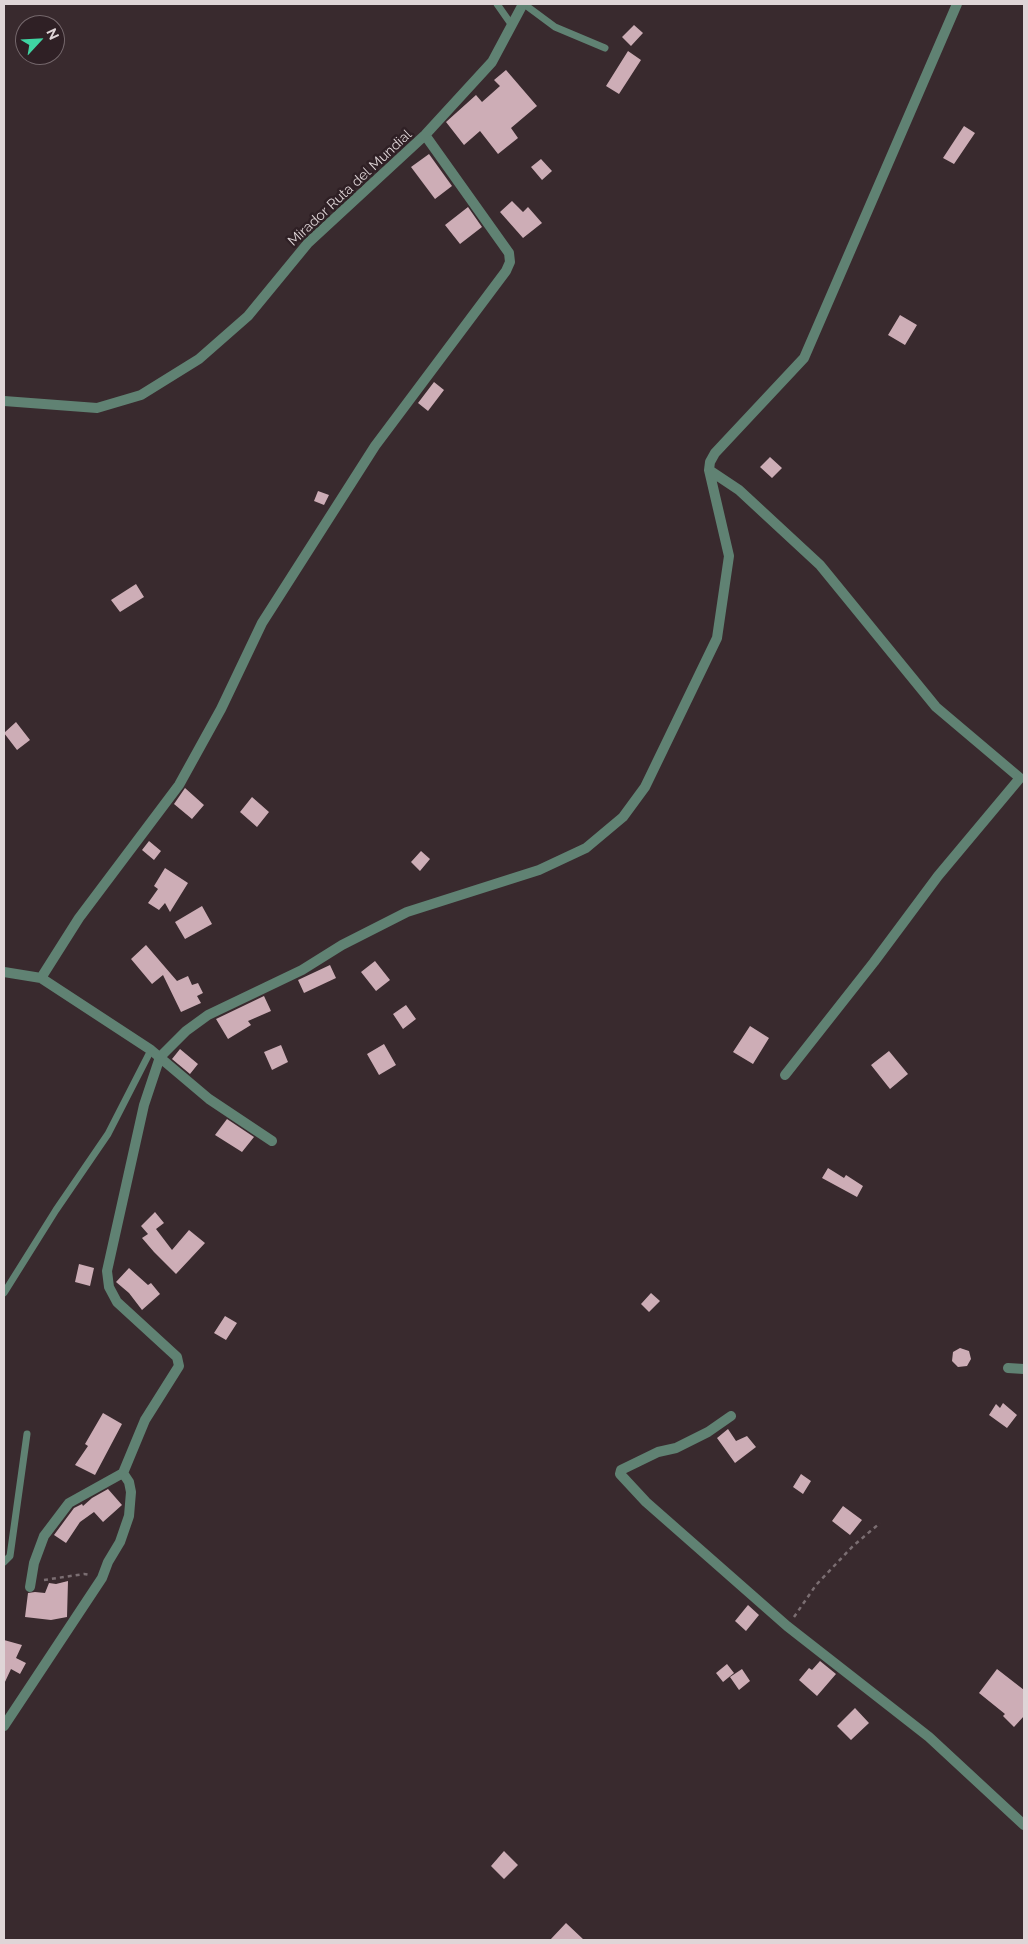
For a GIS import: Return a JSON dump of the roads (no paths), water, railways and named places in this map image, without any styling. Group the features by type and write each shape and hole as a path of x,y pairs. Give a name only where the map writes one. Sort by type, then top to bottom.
{"street":[{"name":"Mirador Ruta del Mundial","path":"4,401 97,408 142,395 191,364 248,316 308,243 425,135 492,62 523,4"},
{"path":"30,1583 44,1536 69,1504 122,1473 146,1420 180,1366 177,1357 117,1302 109,1287 107,1271 144,1104 160,1057 186,1031 208,1015 302,970 350,941 407,912 539,870 586,848 623,817 645,786 716,638 729,556 709,470 710,462 715,453 804,358 958,4"},
{"path":"41,978 79,918 179,785 221,709 262,622 375,446 506,271 510,262 509,253 425,135"},
{"path":"709,470 739,490 820,565 936,707 1022,780 938,876 874,962 785,1075"},
{"path":"4,972 41,978 151,1050 209,1099 272,1141"},
{"path":"1008,1368 1024,1369"},
{"path":"732,1416 708,1432 676,1448 658,1452 621,1470 620,1474 646,1502 787,1626 929,1737 1024,1825"},
{"path":"4,1726 102,1578 108,1562 120,1542 129,1516 131,1492 129,1482 122,1473"}],"lane":[{"path":"497,4 511,24"},
{"path":"523,4 554,27 605,48"},
{"path":"4,1294 56,1210 108,1134 151,1050"},
{"path":"4,1562 10,1556 27,1434"}]}
